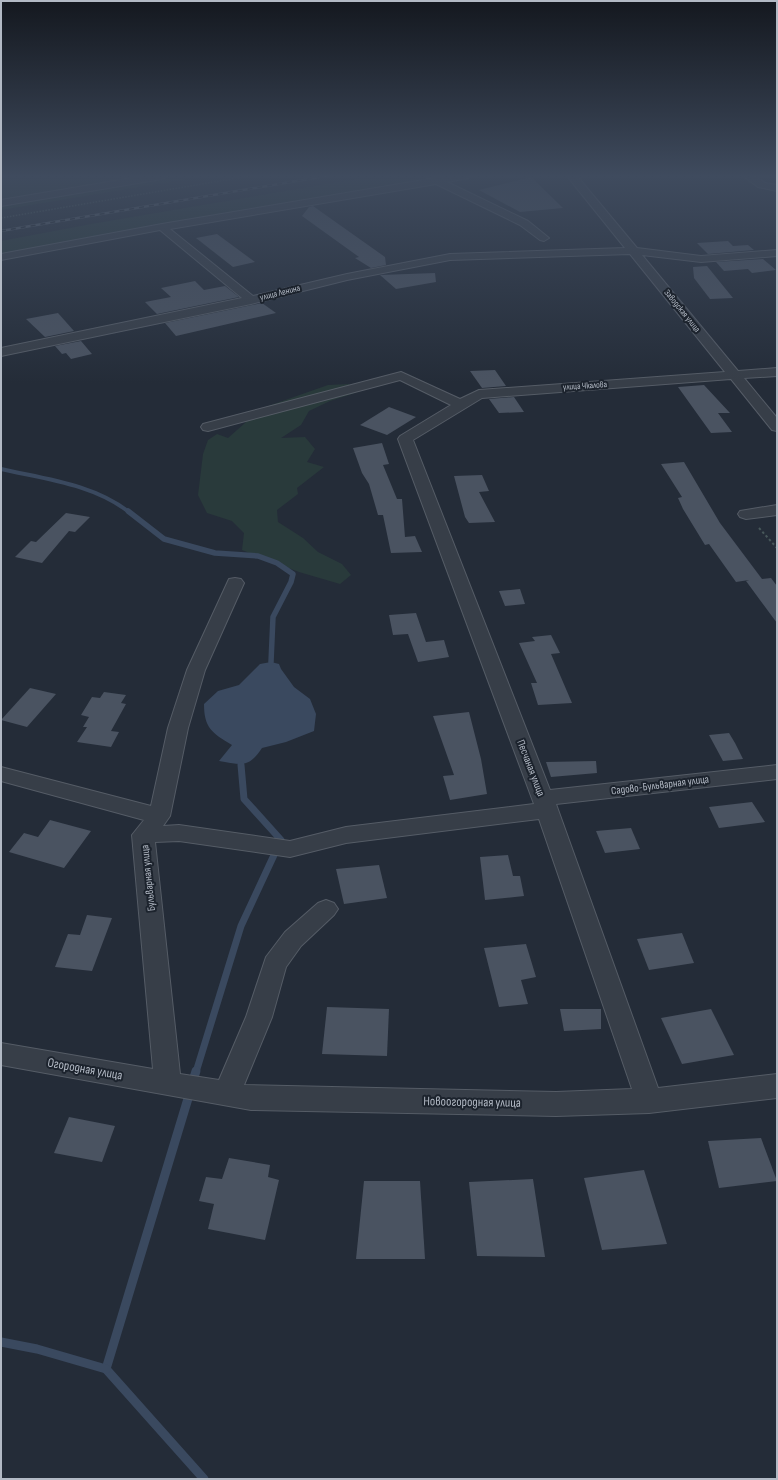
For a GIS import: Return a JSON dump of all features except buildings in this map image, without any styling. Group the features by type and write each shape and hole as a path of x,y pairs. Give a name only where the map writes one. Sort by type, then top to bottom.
{"street":[{"path":"1,257 65,245"},
{"path":"184,245 251,300"},
{"name":"Заводская улица","path":"629,245 777,428"},
{"name":"улица Ленина","path":"1,352 251,300 347,277 450,257 634,251 701,259 777,253"},
{"name":"улица Чкалова","path":"405,439 479,394 777,372"},
{"path":"208,427 401,376 461,405"},
{"name":"Песчаная улица","path":"405,439 545,804 649,1101"},
{"path":"746,514 777,510"},
{"path":"1,774 159,816 178,728 196,670 235,582"},
{"name":"Садово-Бульварная улица","path":"143,835 179,833 290,849 346,835 545,804 777,772"},
{"name":"Бульварная улица","path":"159,816 143,835 168,1084"},
{"path":"227,1094 259,1017 275,964 293,939 326,909"},
{"name":"Огородная улица","path":"1,1054 168,1084"},
{"name":"Новоогородная улица","path":"168,1084 251,1098 556,1104 649,1101 777,1086"}],"path":[{"path":"746,514 777,548"}],"shaded area":[{"path":"1,245 58,245 1,255"},
{"path":"349,384 355,393 330,401 309,411 301,425 281,438 305,437 315,449 307,462 324,467 297,488 298,494 277,510 278,522 303,538 318,552 342,564 351,575 340,584 299,572 242,550 244,533 232,521 207,513 198,495 203,454 208,440 217,434 228,438 245,423 251,412 328,385"}],"water":[{"path":"271,662 279,664 294,687 310,699 316,714 314,731 286,742 262,748 253,759 244,764 219,761 232,745 210,729 204,712 204,704 218,691 239,685 260,664"}],"waterway":[{"path":"1,469 84,489 100,495 129,512"},
{"path":"128,511 164,539 215,553 258,556 277,563 293,574 291,582 273,617 271,662"},
{"path":"196,1072 241,926 281,840 244,799 241,765"},
{"path":"192,1084 196,1071"},
{"path":"106,1369 190,1092"},
{"path":"1,1342 37,1349 106,1369"},
{"path":"106,1369 204,1479"}]}
